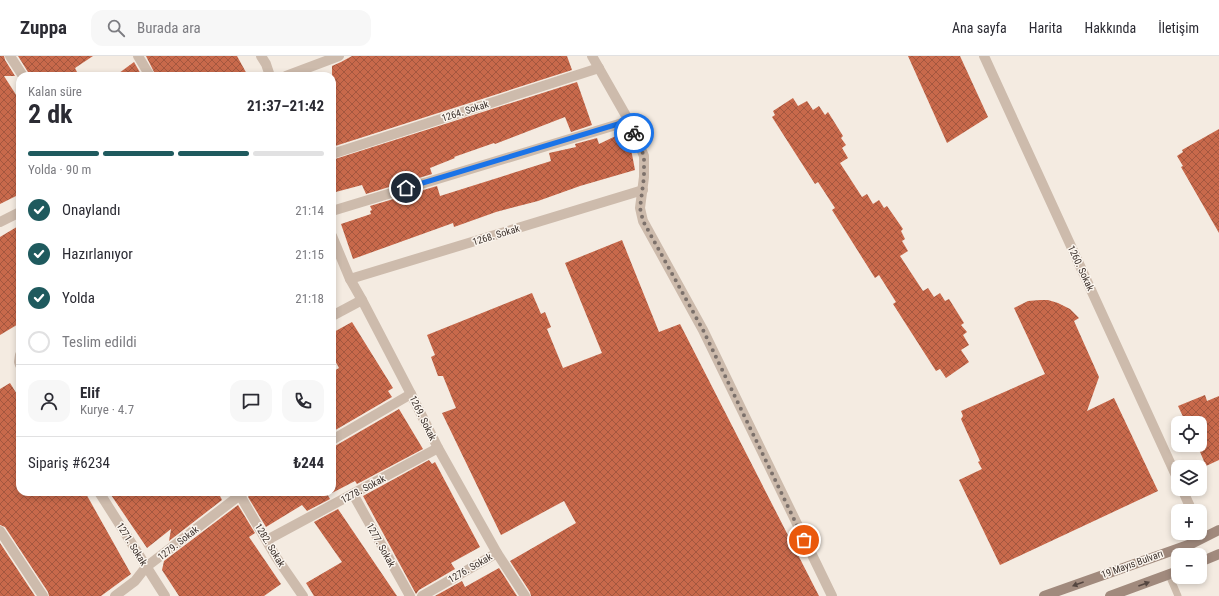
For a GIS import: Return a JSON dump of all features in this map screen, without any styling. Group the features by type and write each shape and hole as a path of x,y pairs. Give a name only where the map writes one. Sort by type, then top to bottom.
{"main road":[{"name":"19 Mayıs Bulvarı","path":"1207,531 1219,530"},
{"name":"19 Mayıs Bulvarı","path":"1044,596 1191,544 1195,540"},
{"path":"1207,559 1219,554"},
{"path":"1110,596 1171,574"}],"street":[{"path":"10,56 20,72"},
{"path":"138,56 148,72"},
{"path":"261,56 269,72"},
{"path":"296,72 338,56"},
{"path":"592,56 628,121 644,156 644,177 640,208 643,221 703,330 832,596"},
{"name":"1260. Sokak","path":"984,56 1171,465"},
{"name":"1264. Sokak","path":"336,153 599,68"},
{"path":"336,210 628,121"},
{"name":"1268. Sokak","path":"350,279 643,190"},
{"path":"0,222 16,214"},
{"name":"1269. Sokak","path":"336,246 350,279 438,448 497,553 525,596"},
{"path":"336,314 362,300"},
{"path":"336,438 411,394"},
{"name":"1278. Sokak","path":"267,540 438,448"},
{"name":"1277. Sokak","path":"353,494 410,596"},
{"name":"1271. Sokak","path":"102,496 165,596"},
{"name":"1279. Sokak","path":"114,596 135,581 146,567 237,496"},
{"name":"1282. Sokak","path":"243,496 276,557 303,596"},
{"path":"0,531 43,596"},
{"name":"1276. Sokak","path":"422,596 497,553"}],"lane":[{"path":"1176,584 1178,596"}],"building":[{"path":"0,56 4,56 15,76 4,76 16,95 16,196 0,204"},
{"path":"18,56 93,56 75,68 77,72 28,72"},
{"path":"146,56 237,56 246,72 154,72"},
{"path":"352,56 567,56 572,70 336,146 336,72 332,72 332,66"},
{"path":"908,56 960,56 988,117 947,143"},
{"path":"134,62 140,72 120,72"},
{"path":"577,82 592,125 571,132 565,117 495,144 494,143 454,157 455,158 430,168 432,174 366,194 362,185 336,192 336,159"},
{"path":"793,98 798,106 807,101 813,110 819,106 825,115 828,112 843,136 841,138 846,145 842,148 848,158 840,163 862,197 867,194 873,204 879,200 884,208 887,206 903,229 901,231 905,239 902,241 908,251 900,256 923,291 928,288 934,297 940,293 945,301 949,299 964,323 961,325 967,332 963,335 969,345 961,350 969,362 946,378 940,369 936,371 893,304 896,302 879,275 875,278 832,210 835,208 818,182 815,184 772,117 775,115 773,111"},
{"path":"1219,129 1219,233 1181,167 1183,166 1177,156 1183,152 1182,150"},
{"path":"622,133 631,149 635,170 580,186 538,201 496,212 454,227 453,223 353,259 341,224 371,214 370,211 372,210 370,206 437,186 440,196 551,161 549,153 576,147 575,144 597,138 599,144"},
{"path":"16,227 16,325 0,335 0,237"},
{"path":"622,240 659,332 680,324 819,596 531,596 530,592 510,561 576,523 564,501 501,535 442,413 456,408 443,376 438,376 431,357 435,355 427,335 532,293 541,314 545,312 551,327 547,329 563,368 602,353 565,263"},
{"path":"1048,300 1058,303 1070,309 1079,318 1074,321 1099,377 1087,411 1114,398 1158,491 1000,565 959,480 982,469 978,462 980,461 961,419 963,416 961,411 1045,374 1014,308 1028,301"},
{"path":"352,322 393,388 388,391 392,397 336,430 336,370 339,368 336,362 336,331"},
{"path":"10,383 16,393 16,496 87,496 131,574 101,596 49,596 48,592 5,527 0,525 0,389"},
{"path":"1205,395 1207,401 1219,396 1219,460 1207,466 1207,460 1203,460 1200,452 1207,452 1207,416 1183,416 1178,406"},
{"path":"399,409 423,449 357,484 355,481 336,491 336,445"},
{"path":"429,460 432,464 435,462 480,547 451,563 455,569 419,590 416,594 363,496"},
{"path":"112,496 220,496 222,500 169,541 171,529 147,548"},
{"path":"328,496 330,499 307,511 302,505 266,527 248,497"},
{"path":"238,505 255,533 249,537 281,584 264,596 179,596 162,570 164,561"},
{"path":"338,509 397,596 314,596 306,583 342,562 314,522"},
{"path":"0,543 35,596 0,596"},
{"path":"499,568 517,596 435,596 462,581 465,587"}],"way so far":[{"path":"634,133 644,156 644,177 640,208 643,221 703,330 804,540"}],"route":[{"path":"406,188 628,121 634,133"}]}
